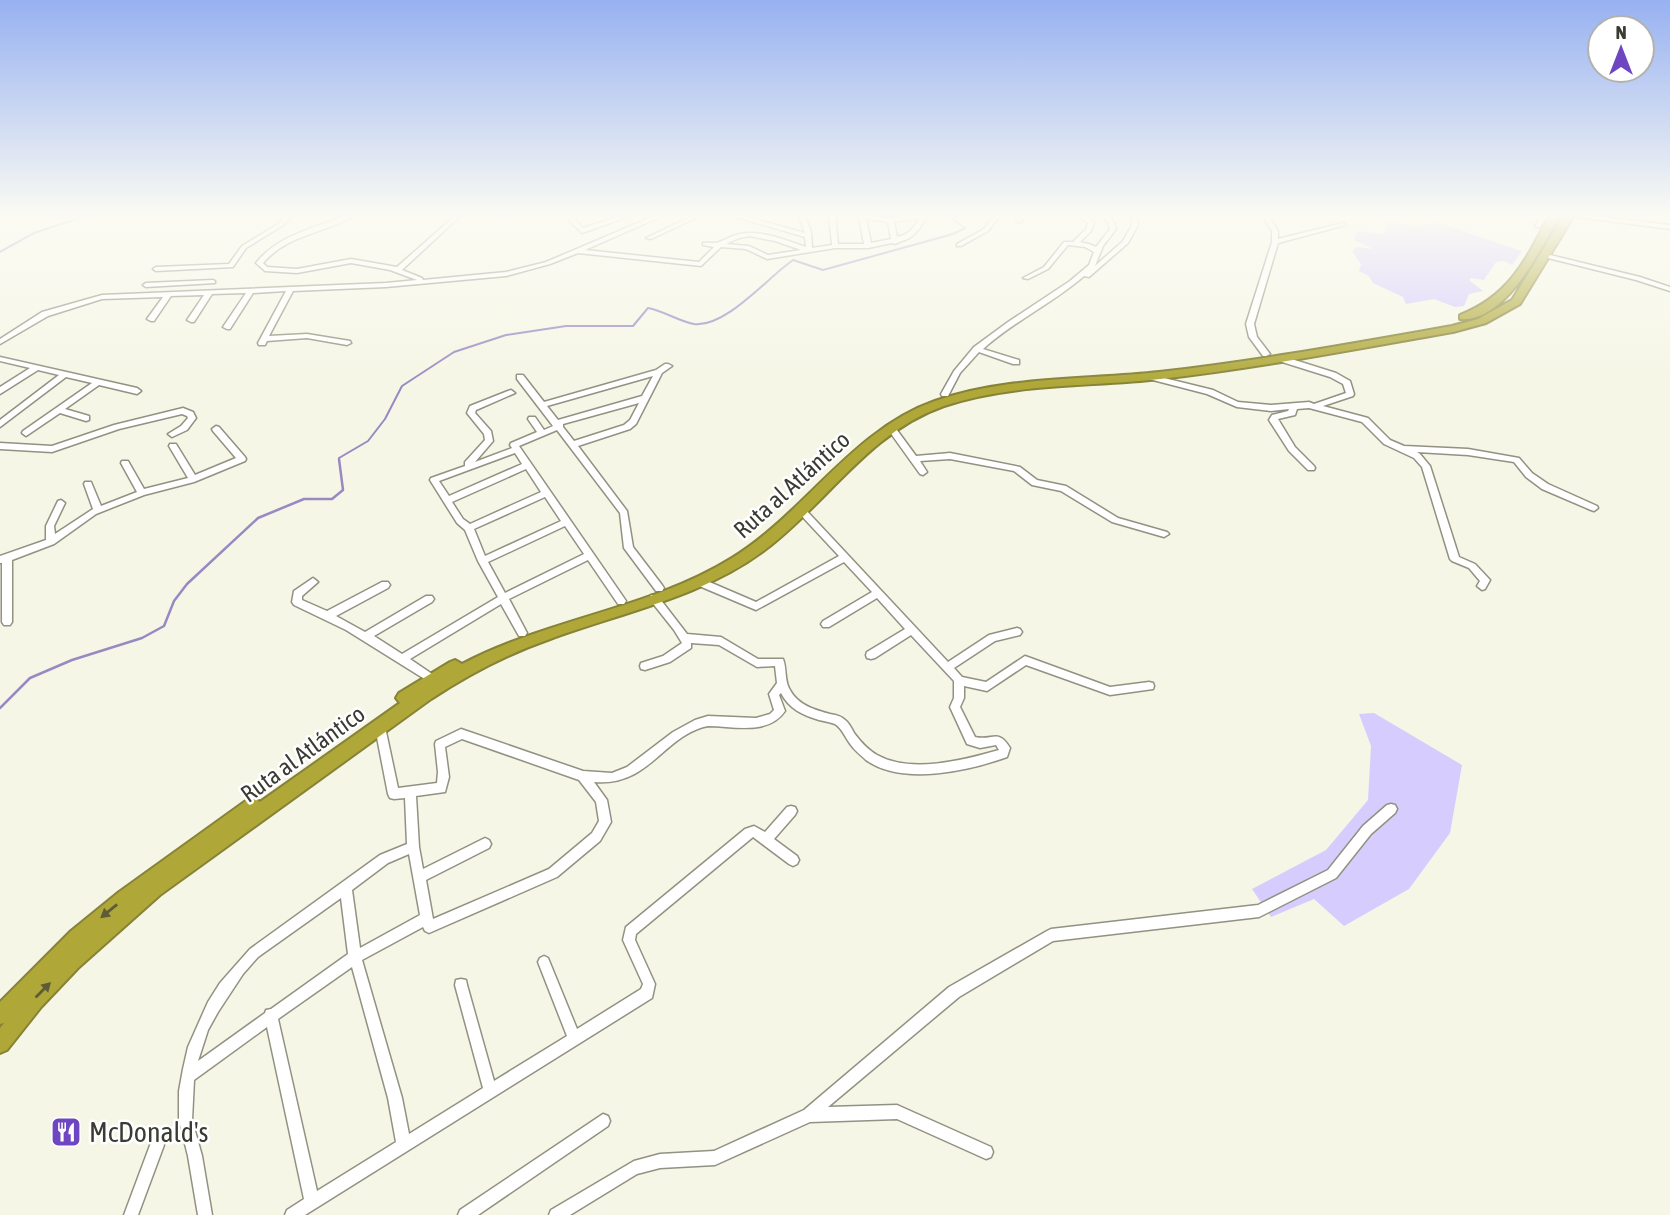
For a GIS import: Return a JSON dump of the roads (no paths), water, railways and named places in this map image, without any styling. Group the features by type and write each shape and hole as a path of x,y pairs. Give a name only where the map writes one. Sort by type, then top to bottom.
{"highway":[{"name":"Ruta al Atlántico","path":"0,1043 28,1006 81,951 139,902 380,727 487,658 656,593 741,551 899,413 945,394 1005,383 1178,367 1447,321 1479,312 1501,300 1523,271"},
{"name":"Ruta al Atlántico","path":"0,1015 77,937 125,898 431,679 522,633 621,601 700,582 739,561 798,516 891,428 924,410 970,395 1152,377 1282,359 1453,329 1482,321 1516,302 1536,271"}],"street":[{"path":"141,294 155,271"},
{"path":"400,271 424,281"},
{"path":"0,342 16,330 69,305 102,297 424,281 519,271"},
{"path":"1026,278 1041,271"},
{"path":"1059,293 1085,271"},
{"path":"945,394 977,349 1004,328 1095,271"},
{"path":"1265,354 1253,337 1250,324 1266,271"},
{"path":"1609,271 1670,289"},
{"path":"146,285 213,282"},
{"path":"291,289 263,341 307,336 347,343"},
{"path":"227,327 251,291"},
{"path":"191,320 209,293"},
{"path":"151,319 168,295"},
{"path":"977,349 1016,362"},
{"path":"1282,359 1342,379 1350,389 1350,394 1343,398 1316,406"},
{"path":"3,362 137,391"},
{"path":"543,405 659,372 668,366"},
{"path":"0,391 36,368"},
{"path":"574,444 627,427 633,422 659,372"},
{"path":"0,424 65,374"},
{"path":"520,377 619,505 624,513 629,548 684,638 687,645 684,648 645,666"},
{"path":"1152,377 1210,392 1237,404 1271,408 1316,406 1365,420 1387,442 1417,456 1426,466 1455,559 1479,572 1485,580 1482,586"},
{"path":"26,433 98,382"},
{"path":"464,468 489,441 488,433 471,413 473,408 511,393"},
{"path":"621,601 514,445 559,425 646,398"},
{"path":"1293,406 1292,413 1275,416 1273,420 1292,449 1311,468"},
{"path":"59,410 86,418"},
{"path":"0,446 52,449 117,427 183,411 190,414 192,418 184,428 172,434"},
{"path":"532,419 541,433"},
{"path":"891,428 923,472"},
{"path":"7,622 3,559 51,542 98,510 142,493 193,479 242,459 216,429"},
{"path":"173,446 193,479"},
{"path":"1403,449 1468,452 1516,460 1522,464 1526,473 1543,485 1594,508"},
{"path":"516,450 434,480 460,521 469,528 483,561 522,633"},
{"path":"914,459 950,456 1017,469 1035,484 1063,488 1115,520 1164,534"},
{"path":"125,463 142,493"},
{"path":"446,501 527,465"},
{"path":"88,484 98,510"},
{"path":"469,528 546,493"},
{"path":"51,542 50,526 61,503"},
{"path":"802,510 959,680 987,687 1026,660 1110,691 1149,686"},
{"path":"483,561 566,522"},
{"path":"401,660 503,598 590,555"},
{"path":"700,582 756,606 845,557"},
{"path":"313,582 297,594 297,602 329,615 366,636 431,679"},
{"path":"329,615 385,584"},
{"path":"826,624 878,593"},
{"path":"366,636 429,599"},
{"path":"871,655 913,629"},
{"path":"948,667 992,638 1017,632"},
{"path":"684,638 721,641 757,663 779,662 782,684 796,706 840,721 860,748 872,758 886,764 932,770 964,766 1006,751 998,740 980,743 971,741 967,735 955,707 959,698 959,680"},
{"path":"380,727 391,791 394,794 437,790 444,784 439,748 440,744 455,735 467,736 583,776 612,778 631,771 701,722 769,720 780,710 775,692 782,684"},
{"path":"410,794 413,847 425,919 427,926 432,926 553,873 596,837 603,829 604,812 596,790 583,776"},
{"path":"556,1215 634,1168 660,1161 715,1158 809,1115 954,992 1051,935 1259,911 1332,874 1367,830 1391,809"},
{"path":"766,840 791,811"},
{"path":"292,1215 649,989 629,940 630,931 749,833 754,831 793,860"},
{"path":"419,877 485,844"},
{"path":"205,1215 195,1156 187,1129 188,1076 201,1027 239,969 254,953 384,859 413,847"},
{"path":"345,887 355,957 388,1072 404,1144"},
{"path":"188,1076 355,957 425,919"},
{"path":"544,962 574,1038"},
{"path":"461,985 490,1090"},
{"path":"271,1015 312,1202"},
{"path":"809,1115 897,1112 986,1152"},
{"path":"465,1215 603,1121"},
{"path":"131,1215 157,1145"}],"waterway":[{"path":"339,459 368,441 385,419 402,386 454,352 506,335 566,326 633,326 648,308 688,323 706,323 733,310 780,271"},
{"path":"0,708 30,678 72,660 142,638 164,626 174,601 187,584 258,518 304,499 332,499 343,490 339,459"}],"place":[{"name":"McDonald's","path":"66,1132"}]}
